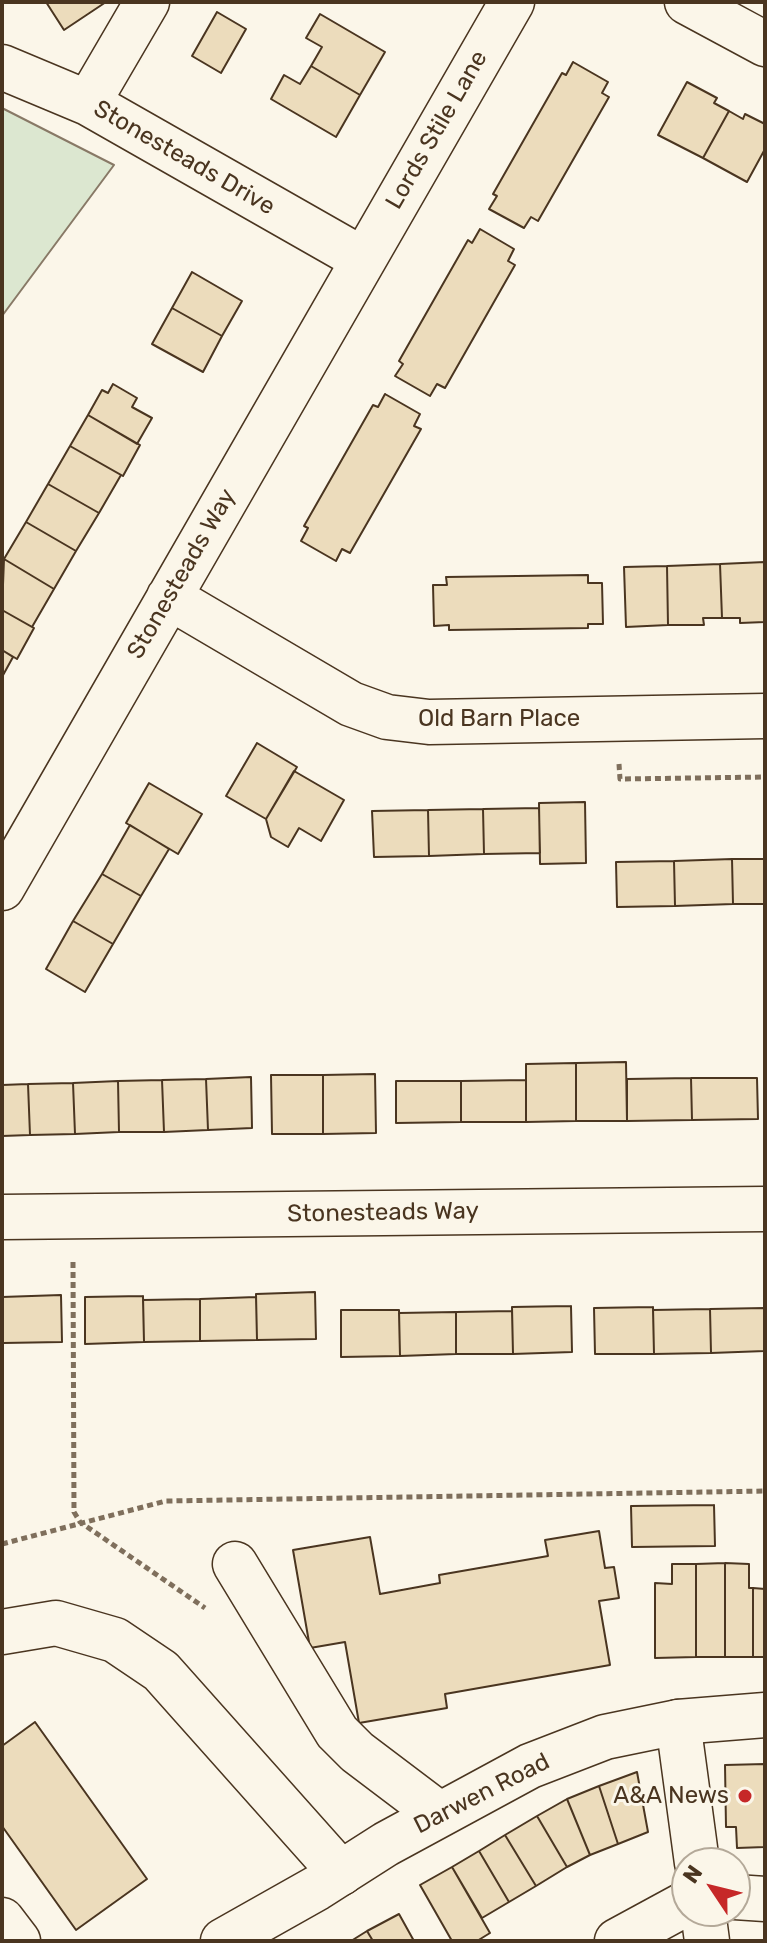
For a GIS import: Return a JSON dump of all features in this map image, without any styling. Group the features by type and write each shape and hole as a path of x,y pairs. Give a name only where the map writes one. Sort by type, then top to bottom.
{"street":[{"path":"88,103 147,2"},
{"name":"Lords Stile Lane","path":"362,259 512,2"},
{"path":"687,2 765,44"},
{"name":"Stonesteads Drive","path":"2,67 88,103 362,259"},
{"name":"Stonesteads Way","path":"2,888 362,259"},
{"name":"Old Barn Place","path":"169,597 351,704 387,717 429,722 765,716"},
{"name":"Stonesteads Way","path":"2,1217 765,1209"},
{"path":"235,1564 337,1732 357,1752 439,1814"},
{"path":"2,1632 56,1623 115,1640 161,1671 341,1873"},
{"name":"Darwen Road","path":"223,1941 439,1814 530,1766 605,1737 678,1722 765,1715"},
{"path":"678,1722 695,1847"},
{"path":"617,1941 671,1912"},
{"path":"2,1920 18,1941"}],"path":[{"path":"618,719 620,779 765,777"},
{"path":"73,1217 74,1512 80,1522 216,1615"},
{"path":"2,1544 166,1501 765,1491"}],"green space":[{"path":"2,108 114,165 2,316"}],"building":[{"path":"46,2 106,2 64,30"},
{"path":"217,12 246,29 221,73 192,56"},
{"path":"320,14 385,52 360,95 311,66 322,47 306,38"},
{"path":"573,62 608,82 602,93 609,97 538,221 531,217 524,228 489,209 497,196 493,194 562,73 566,75"},
{"path":"311,66 360,95 336,137 271,99 284,75 300,84"},
{"path":"687,82 717,98 714,103 729,111 703,158 658,135"},
{"path":"729,111 743,119 745,114 765,124 765,149 747,182 703,158"},
{"path":"480,229 514,249 508,261 515,265 445,388 437,384 430,396 395,376 403,364 399,361 468,240 472,243"},
{"path":"192,272 242,301 222,336 172,308"},
{"path":"172,308 222,336 203,372 152,344"},
{"path":"113,384 137,398 132,407 152,418 137,444 88,415 102,390 108,393"},
{"path":"385,394 420,414 414,426 421,429 350,553 342,549 336,561 301,541 308,528 304,526 373,405 378,407"},
{"path":"88,415 140,445 123,476 70,446"},
{"path":"70,446 121,475 99,513 48,484"},
{"path":"48,484 99,513 76,551 26,522"},
{"path":"26,522 76,551 54,589 4,559"},
{"path":"4,559 54,589 32,627 2,610"},
{"path":"765,562 765,622 740,623 740,618 722,618 720,564"},
{"path":"720,564 722,618 703,618 704,625 668,625 667,566"},
{"path":"667,566 668,625 626,627 624,567"},
{"path":"588,575 588,583 602,583 603,624 588,624 588,628 449,630 449,625 434,626 433,585 447,585 446,577"},
{"path":"2,610 34,628 17,659 2,650"},
{"path":"2,650 13,657 2,677"},
{"path":"257,743 297,767 266,819 226,796"},
{"path":"294,771 344,800 321,841 299,828 288,847 271,837 266,819"},
{"path":"149,783 202,814 178,854 126,823"},
{"path":"585,802 586,863 540,864 539,803"},
{"path":"539,808 540,853 484,854 483,809"},
{"path":"483,809 484,854 429,856 428,810"},
{"path":"428,810 429,856 374,857 372,811"},
{"path":"130,825 169,849 141,896 102,874"},
{"path":"732,859 765,859 765,904 733,904"},
{"path":"732,859 733,904 675,906 674,861"},
{"path":"674,861 675,906 617,907 616,862"},
{"path":"102,874 141,896 113,944 73,921"},
{"path":"73,921 113,944 85,992 46,969"},
{"path":"626,1062 627,1121 576,1121 576,1063"},
{"path":"576,1063 576,1121 526,1122 526,1064"},
{"path":"375,1074 376,1133 323,1134 323,1075"},
{"path":"271,1075 323,1075 323,1134 272,1134"},
{"path":"251,1077 252,1128 208,1130 206,1079"},
{"path":"691,1078 692,1120 627,1121 627,1079"},
{"path":"691,1078 757,1078 758,1119 692,1120"},
{"path":"206,1079 208,1130 164,1132 162,1080"},
{"path":"162,1080 164,1132 119,1132 118,1081"},
{"path":"526,1080 526,1122 461,1122 461,1081"},
{"path":"118,1081 119,1132 75,1134 73,1083"},
{"path":"396,1081 461,1081 461,1122 396,1123"},
{"path":"73,1083 75,1134 30,1135 28,1084"},
{"path":"28,1084 30,1135 2,1136 2,1085"},
{"path":"315,1292 316,1339 257,1340 256,1294"},
{"path":"61,1295 62,1342 3,1343 2,1297"},
{"path":"143,1296 144,1342 85,1344 85,1297"},
{"path":"256,1297 257,1340 200,1341 200,1299"},
{"path":"200,1299 200,1341 144,1342 143,1300"},
{"path":"571,1306 572,1352 513,1354 512,1307"},
{"path":"653,1307 654,1354 595,1354 594,1308"},
{"path":"765,1308 765,1351 711,1353 710,1309"},
{"path":"710,1309 711,1353 654,1354 653,1310"},
{"path":"341,1310 399,1310 400,1356 341,1357"},
{"path":"512,1311 513,1354 456,1354 456,1312"},
{"path":"456,1312 456,1354 400,1356 399,1313"},
{"path":"714,1505 715,1546 632,1547 631,1506"},
{"path":"599,1531 605,1568 614,1567 619,1598 599,1601 610,1665 445,1694 447,1708 359,1723 345,1642 310,1648 293,1550 370,1537 380,1594 440,1583 439,1575 548,1556 545,1540"},
{"path":"725,1563 725,1657 696,1657 696,1564"},
{"path":"725,1563 749,1564 749,1588 753,1588 753,1657 725,1657"},
{"path":"672,1564 696,1564 696,1657 655,1658 655,1583 672,1584"},
{"path":"753,1588 765,1589 765,1657 753,1657"},
{"path":"35,1722 147,1879 76,1930 2,1826 2,1746"},
{"name":"A&A News","path":"765,1764 765,1847 737,1847 736,1827 726,1827 725,1765"},
{"path":"637,1772 648,1832 618,1844 599,1786"},
{"path":"599,1786 618,1844 590,1855 567,1799"},
{"path":"567,1799 590,1855 567,1867 537,1816"},
{"path":"537,1816 567,1867 536,1886 505,1835"},
{"path":"505,1835 536,1886 509,1902 479,1851"},
{"path":"479,1851 509,1902 482,1918 452,1867"},
{"path":"452,1867 490,1933 477,1941 452,1941 420,1885"},
{"path":"399,1914 414,1941 373,1941 367,1931"},
{"path":"367,1931 373,1941 351,1941"}],"place":[{"name":"A&A News","path":"745,1796"}]}
